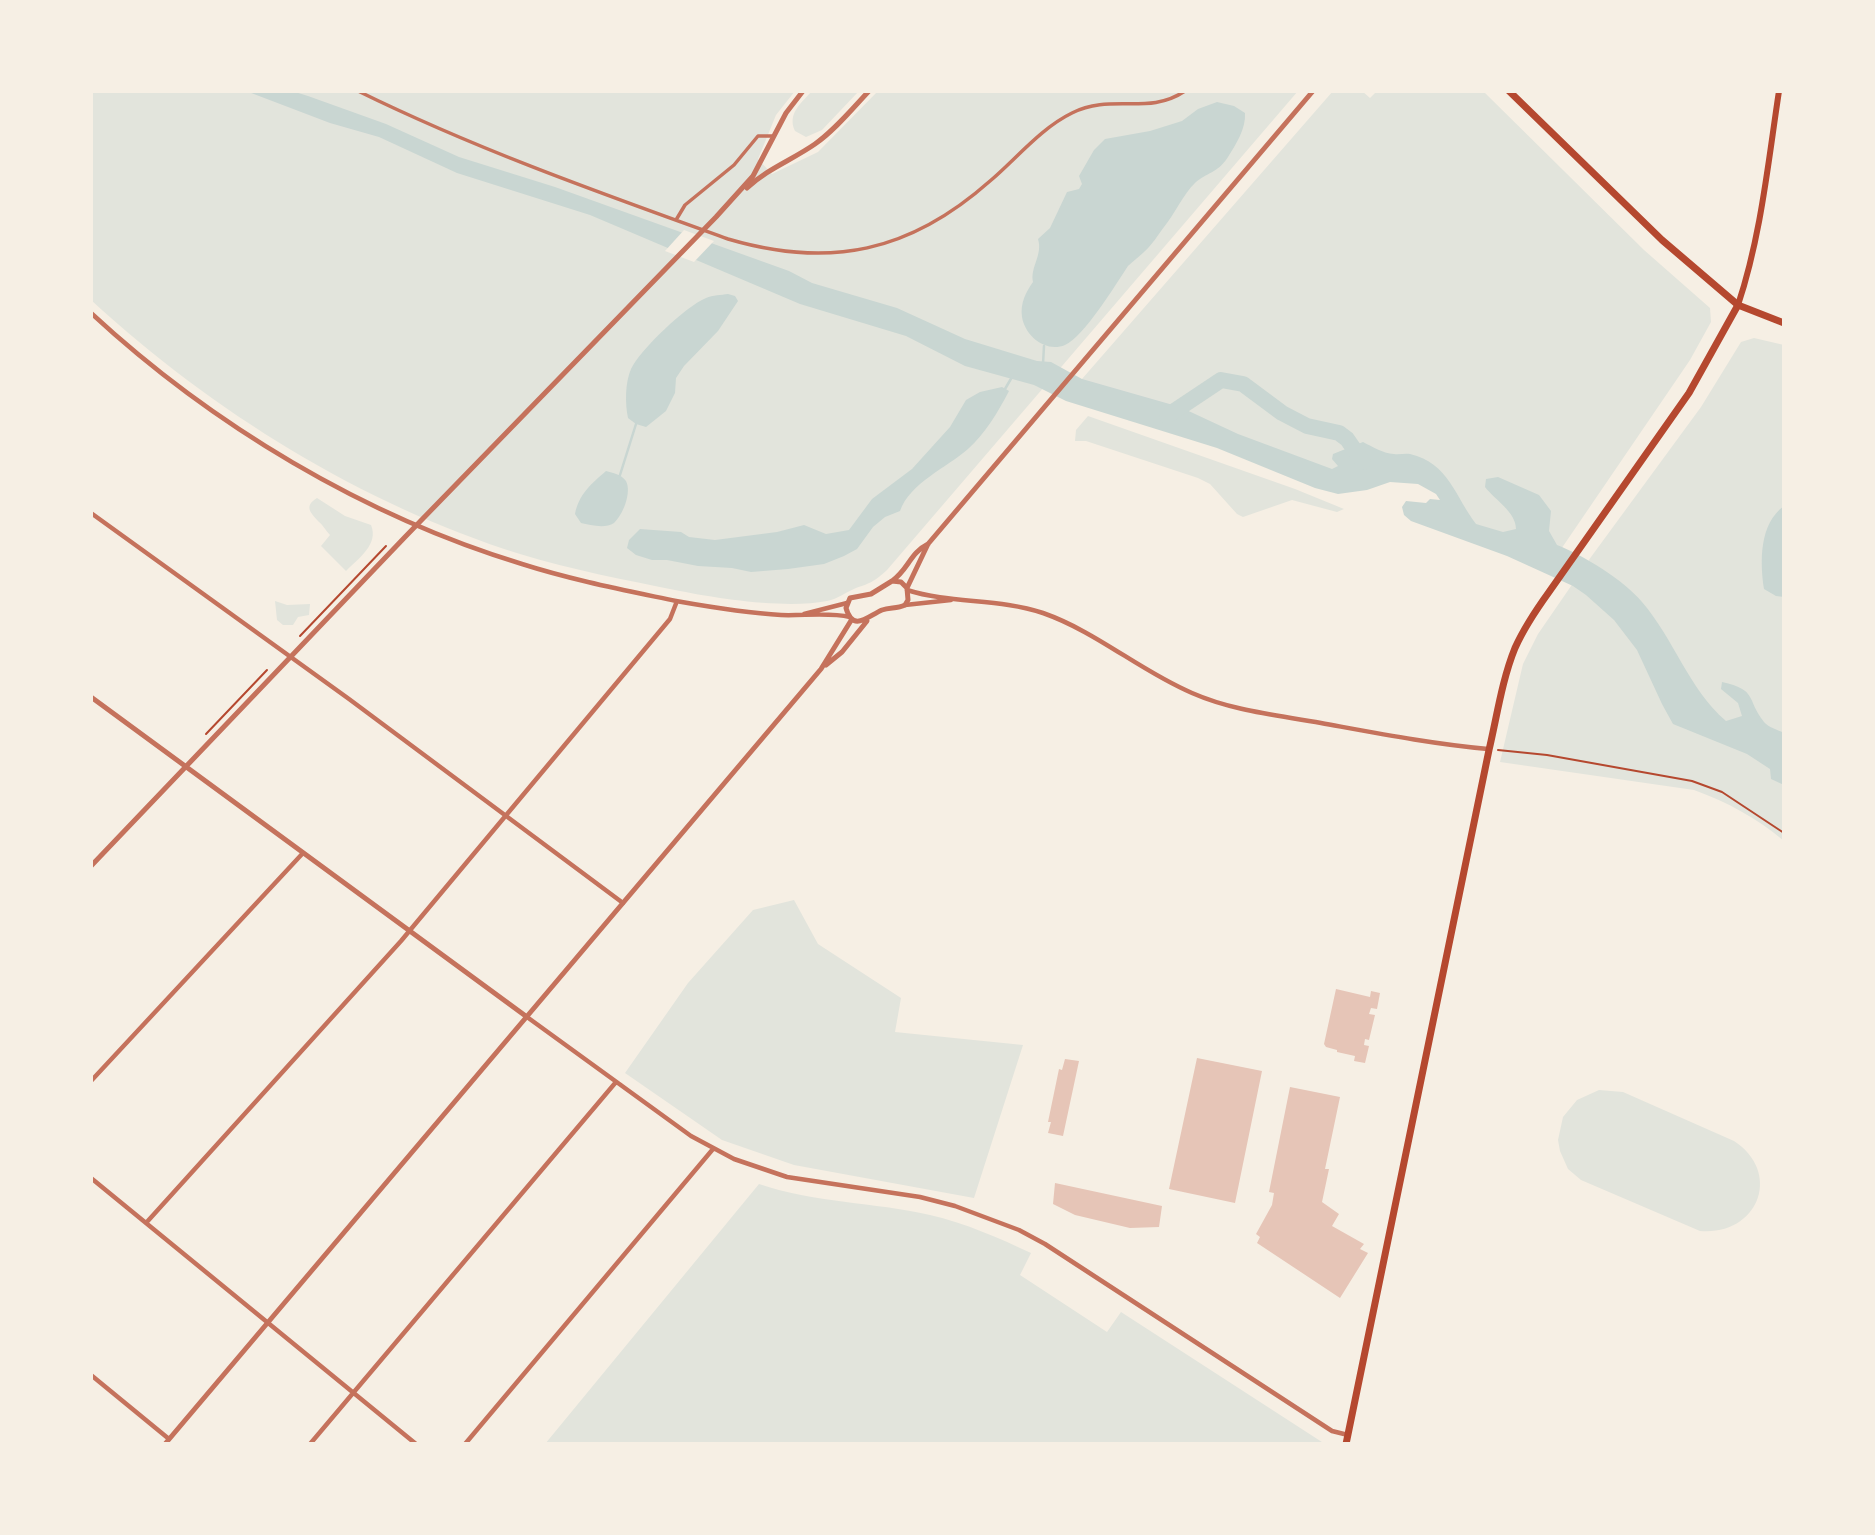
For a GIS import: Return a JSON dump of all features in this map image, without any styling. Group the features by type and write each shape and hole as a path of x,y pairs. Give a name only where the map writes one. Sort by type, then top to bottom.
{"main road":[{"path":"1509,91 1662,240 1738,305 1784,323"},
{"path":"1346,1444 1489,750 1515,649 1549,592 1689,393 1738,305 1751,266 1758,232 1779,91"}],"street":[{"path":"358,91 485,149 739,243 788,252 833,254 876,246 931,225 954,211 1065,116 1101,103 1154,105 1185,91"},
{"path":"91,866 716,217 753,176 786,113 803,91"},
{"path":"716,217 764,173 824,137 869,91"},
{"path":"905,605 908,600 907,589 928,544 1313,91"},
{"path":"676,220 685,205 734,165 758,136 775,136"},
{"path":"91,313 183,390 250,437 313,473 417,525 468,546 545,571 677,601 754,612 851,618 858,622 868,619"},
{"path":"91,513 349,699 624,903"},
{"path":"800,615 847,603 855,595 871,594 900,576 917,550 928,544"},
{"path":"892,581 901,582 907,589 955,599 1022,606 1059,619 1104,641 1164,680 1229,706 1489,750"},
{"path":"821,670 842,653 868,619 879,611 955,599"},
{"path":"146,1223 410,932 670,619 677,601"},
{"path":"847,603 846,608 851,618"},
{"path":"91,1375 167,1441 821,670 851,618"},
{"path":"91,697 616,1082 713,1149 775,1174 956,1206 1020,1230 1332,1431 1348,1435"},
{"path":"91,1081 303,853"},
{"path":"310,1444 616,1082"},
{"path":"465,1444 713,1149"},
{"path":"91,1178 416,1444"}],"path":[{"path":"1489,750 1547,755 1692,780 1722,792 1784,833"}],"shaded area":[{"path":"91,91 795,91 776,115 758,159 772,174 818,152 878,91 1298,91 887,570 873,581 835,599 793,604 714,597 619,579 540,560 461,533 403,509 347,481 238,416 187,380 91,300"},
{"path":"246,91 292,91 308,96 386,124 459,157 555,187 789,271 812,283 897,308 965,339 1037,361 1051,362 1082,379 1180,407 1238,434 1332,469 1338,466 1332,459 1333,454 1363,442 1386,452 1423,458 1450,482 1476,524 1503,532 1516,529 1513,517 1485,487 1486,479 1498,477 1539,495 1551,511 1549,531 1557,545 1602,569 1625,585 1642,602 1701,694 1726,721 1742,716 1738,703 1721,689 1722,682 1746,692 1764,722 1784,733 1784,785 1771,779 1770,769 1747,754 1673,724 1637,650 1614,620 1586,595 1573,586 1507,556 1411,521 1404,515 1402,507 1406,501 1426,503 1430,499 1440,500 1436,494 1418,484 1390,482 1367,490 1338,494 1315,488 1217,448 1066,401 1034,385 965,366 906,336 800,304 590,215 457,173 379,137 330,123"},
{"path":"812,91 859,91 822,130 806,137 795,131 793,119 796,109"},
{"path":"1333,91 1362,91 1370,98 1377,91 1483,91 1644,250 1710,308 1711,322 1690,360 1555,558 1480,536 1441,487 1411,468 1335,477 1075,387"},
{"path":"1217,102 1234,106 1245,113 1240,136 1224,163 1191,187 1152,243 1128,266 1099,309 1073,340 1058,347 1037,341 1027,331 1022,307 1033,282 1039,250 1038,239 1050,228 1067,192 1079,189 1082,184 1079,176 1094,150 1105,139 1150,131 1182,121 1198,109"},
{"path":"728,294 735,296 738,301 718,331 676,378 675,393 666,411 646,427 628,418 628,380 631,369 644,351 676,319 697,303 709,297"},
{"path":"1754,338 1784,345 1784,841 1741,811 1694,790 1500,762 1523,664 1538,634 1701,407 1741,342"},
{"path":"1002,387 1009,391 991,422 974,443 920,484 900,511 885,517 873,527 857,549 844,556 824,564 751,572 652,560 636,555 627,548 629,540 640,529 681,532 689,537 715,540 777,532 804,525 826,534 849,530 872,499 912,469 950,427 966,400 980,392"},
{"path":"1088,416 1344,509 1337,512 1292,500 1243,517 1237,514 1210,484 1198,478 1086,441 1075,441 1076,430"},
{"path":"606,471 619,475 626,481 628,491 623,509 610,525 581,523 575,514 579,501"},
{"path":"317,498 345,516 371,525 373,532 370,544 346,571 321,546 330,535 310,509 309,506"},
{"path":"1784,506 1784,597 1764,589 1762,556 1770,523"},
{"path":"275,601 287,605 310,604 309,615 298,617 293,625 283,625 277,620"},
{"path":"794,900 818,944 901,998 895,1032 1023,1045 974,1198 794,1165 722,1140 625,1073 688,983 753,910"},
{"path":"1599,1090 1623,1092 1734,1141 1749,1154 1758,1169 1760,1185 1757,1200 1749,1213 1737,1224 1720,1230 1700,1231 1581,1180 1568,1169 1558,1140 1563,1117 1577,1100"},
{"path":"759,1184 801,1195 943,1218 1019,1247 1031,1253 1020,1275 1107,1332 1121,1312 1325,1444 545,1444"}],"pier":[{"path":"684,230 714,241 694,262 665,251"}],"building":[{"path":"1336,989 1370,997 1371,991 1380,993 1377,1009 1371,1008 1369,1014 1375,1015 1369,1040 1365,1039 1364,1045 1369,1046 1365,1063 1354,1061 1355,1056 1337,1052 1324,1044"},
{"path":"1197,1058 1262,1071 1235,1203 1169,1189"},
{"path":"1065,1059 1079,1061 1063,1136 1048,1133 1051,1122 1048,1122 1059,1069 1062,1070"},
{"path":"1290,1087 1340,1097 1325,1169 1329,1169 1322,1202 1339,1214 1332,1226 1364,1244 1360,1249 1368,1253 1340,1298 1257,1243 1260,1237 1256,1234 1272,1205 1274,1193 1269,1192"},
{"path":"1055,1183 1162,1206 1159,1227 1130,1228 1075,1215 1053,1204"}],"waterway":[{"path":"1043,364 1044,346"},
{"path":"1005,389 1012,377"},
{"path":"1167,416 1221,380 1243,384 1282,413 1307,426 1339,433 1347,439 1363,462"},
{"path":"620,475 636,424"}]}
